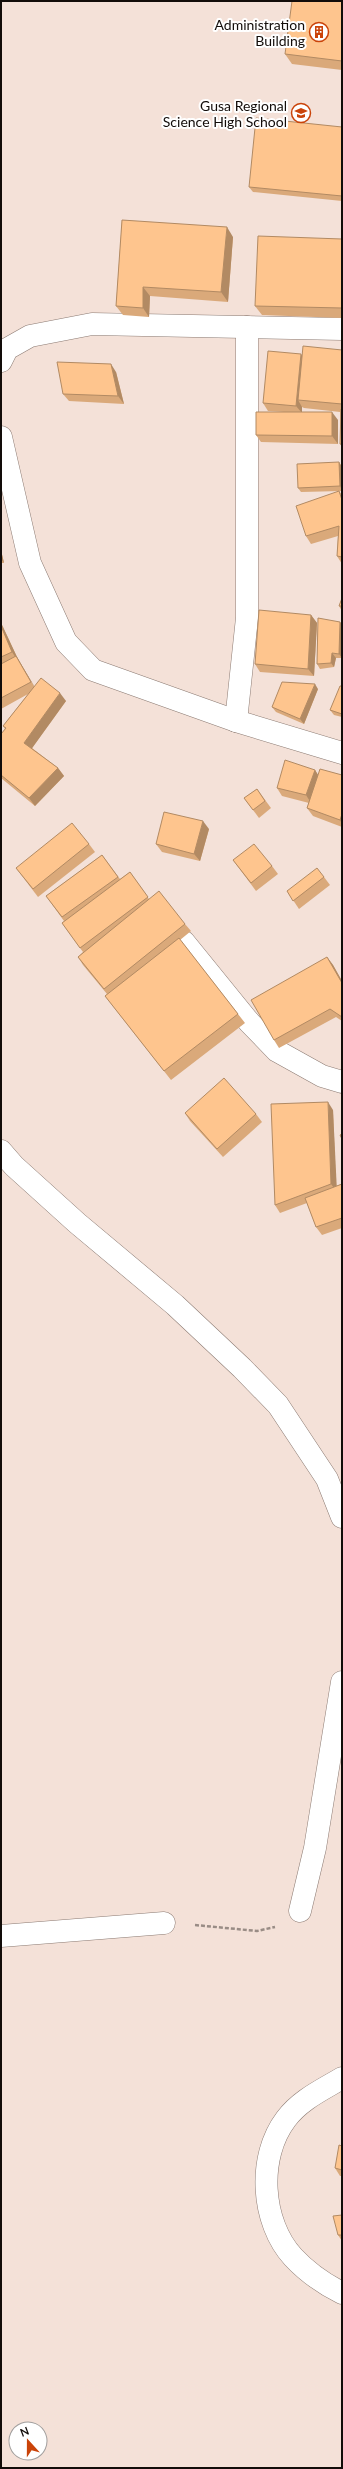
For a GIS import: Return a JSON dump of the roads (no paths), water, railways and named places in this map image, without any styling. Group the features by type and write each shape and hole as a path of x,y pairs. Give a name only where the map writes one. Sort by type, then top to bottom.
{"street":[{"path":"1,361 7,348 30,336 92,324 342,329"},
{"path":"236,721 246,618 247,327"},
{"path":"1,437 30,563 66,642 93,670 236,721 342,753"},
{"path":"184,942 249,1022 276,1051 322,1076 342,1082"},
{"path":"1,1151 14,1166 77,1223 174,1305 242,1368 278,1405 327,1479 342,1517"},
{"path":"300,1912 315,1848 342,1682"},
{"path":"1,1936 164,1923"},
{"path":"342,2078 306,2099 285,2120 273,2144 267,2164 267,2185 270,2211 278,2233 292,2256 315,2276 342,2293"}],"place":[{"name":"Administration Building","path":"319,32"},
{"name":"Gusa Regional Science High School","path":"301,113"}]}
